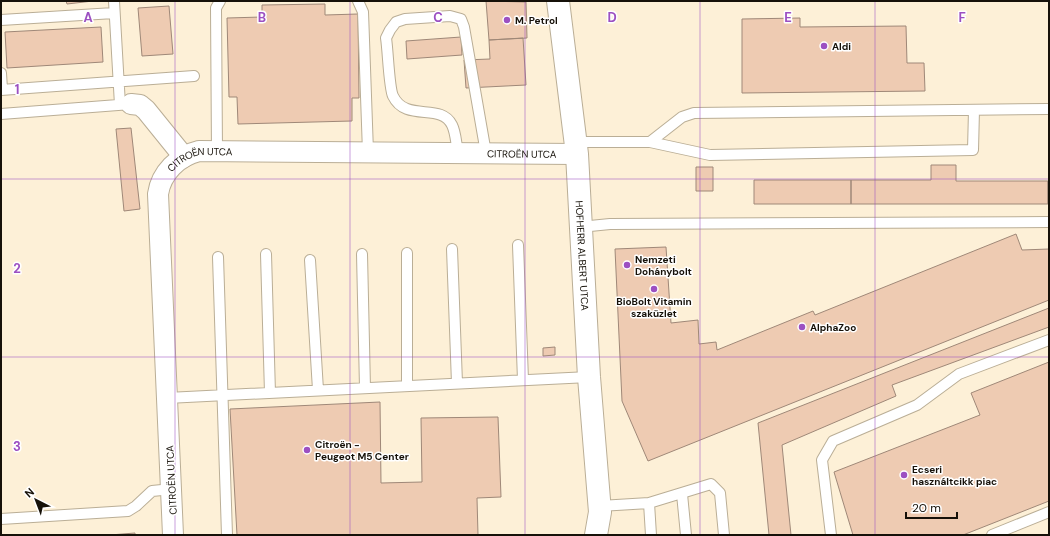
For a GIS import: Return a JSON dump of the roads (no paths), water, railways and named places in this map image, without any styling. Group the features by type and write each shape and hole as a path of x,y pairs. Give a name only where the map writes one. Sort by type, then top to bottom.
{"street":[{"name":"HOFHERR ALBERT UTCA","path":"558,1 576,148 589,377 600,509 596,535"},
{"path":"126,104 140,105 146,110 184,157"},
{"name":"CITROËN UTCA","path":"174,535 158,194 164,176 184,157 199,151 486,152 576,148"},
{"name":"HOFHERR ALBERT UTCA","path":"600,509 609,535"}],"lane":[{"path":"1,114 126,104 119,81 114,1"},
{"path":"217,152 216,8 220,1"},
{"path":"358,1 363,12 368,152"},
{"path":"562,36 568,18 569,1"},
{"path":"1,20 114,13"},
{"path":"458,152 453,126 448,119 438,114 405,110 399,105 392,95 386,38 396,22 450,16 461,19 464,27 486,152"},
{"path":"1,73 2,90 194,76"},
{"path":"650,142 682,117 694,113 1049,109"},
{"path":"576,148 650,142 710,155 973,150 974,110"},
{"path":"580,226 618,224 1049,222"},
{"path":"518,245 523,380"},
{"path":"452,249 457,384"},
{"path":"407,253 407,386"},
{"path":"266,254 270,393"},
{"path":"362,254 365,388"},
{"path":"218,257 227,535"},
{"path":"310,260 318,390"},
{"path":"831,535 822,460 833,441 918,405 959,374 1049,340"},
{"path":"167,398 589,377"},
{"path":"600,509 650,502 682,494 711,484 720,492 724,535"},
{"path":"1,519 128,511 136,506 152,491 172,489"},
{"path":"682,494 686,535"},
{"path":"650,502 651,535"},
{"path":"992,535 1049,512"}],"place":[{"name":"M. Petrol","path":"507,20"},
{"name":"Aldi","path":"824,46"},
{"name":"Nemzeti Dohánybolt","path":"627,265"},
{"name":"BioBolt Vitamin szaküzlet","path":"654,289"},
{"name":"AlphaZoo","path":"802,327"},
{"name":"Citroën - Peugeot M5 Center","path":"307,450"},
{"name":"Ecseri használtcikk piac","path":"904,475"}]}
